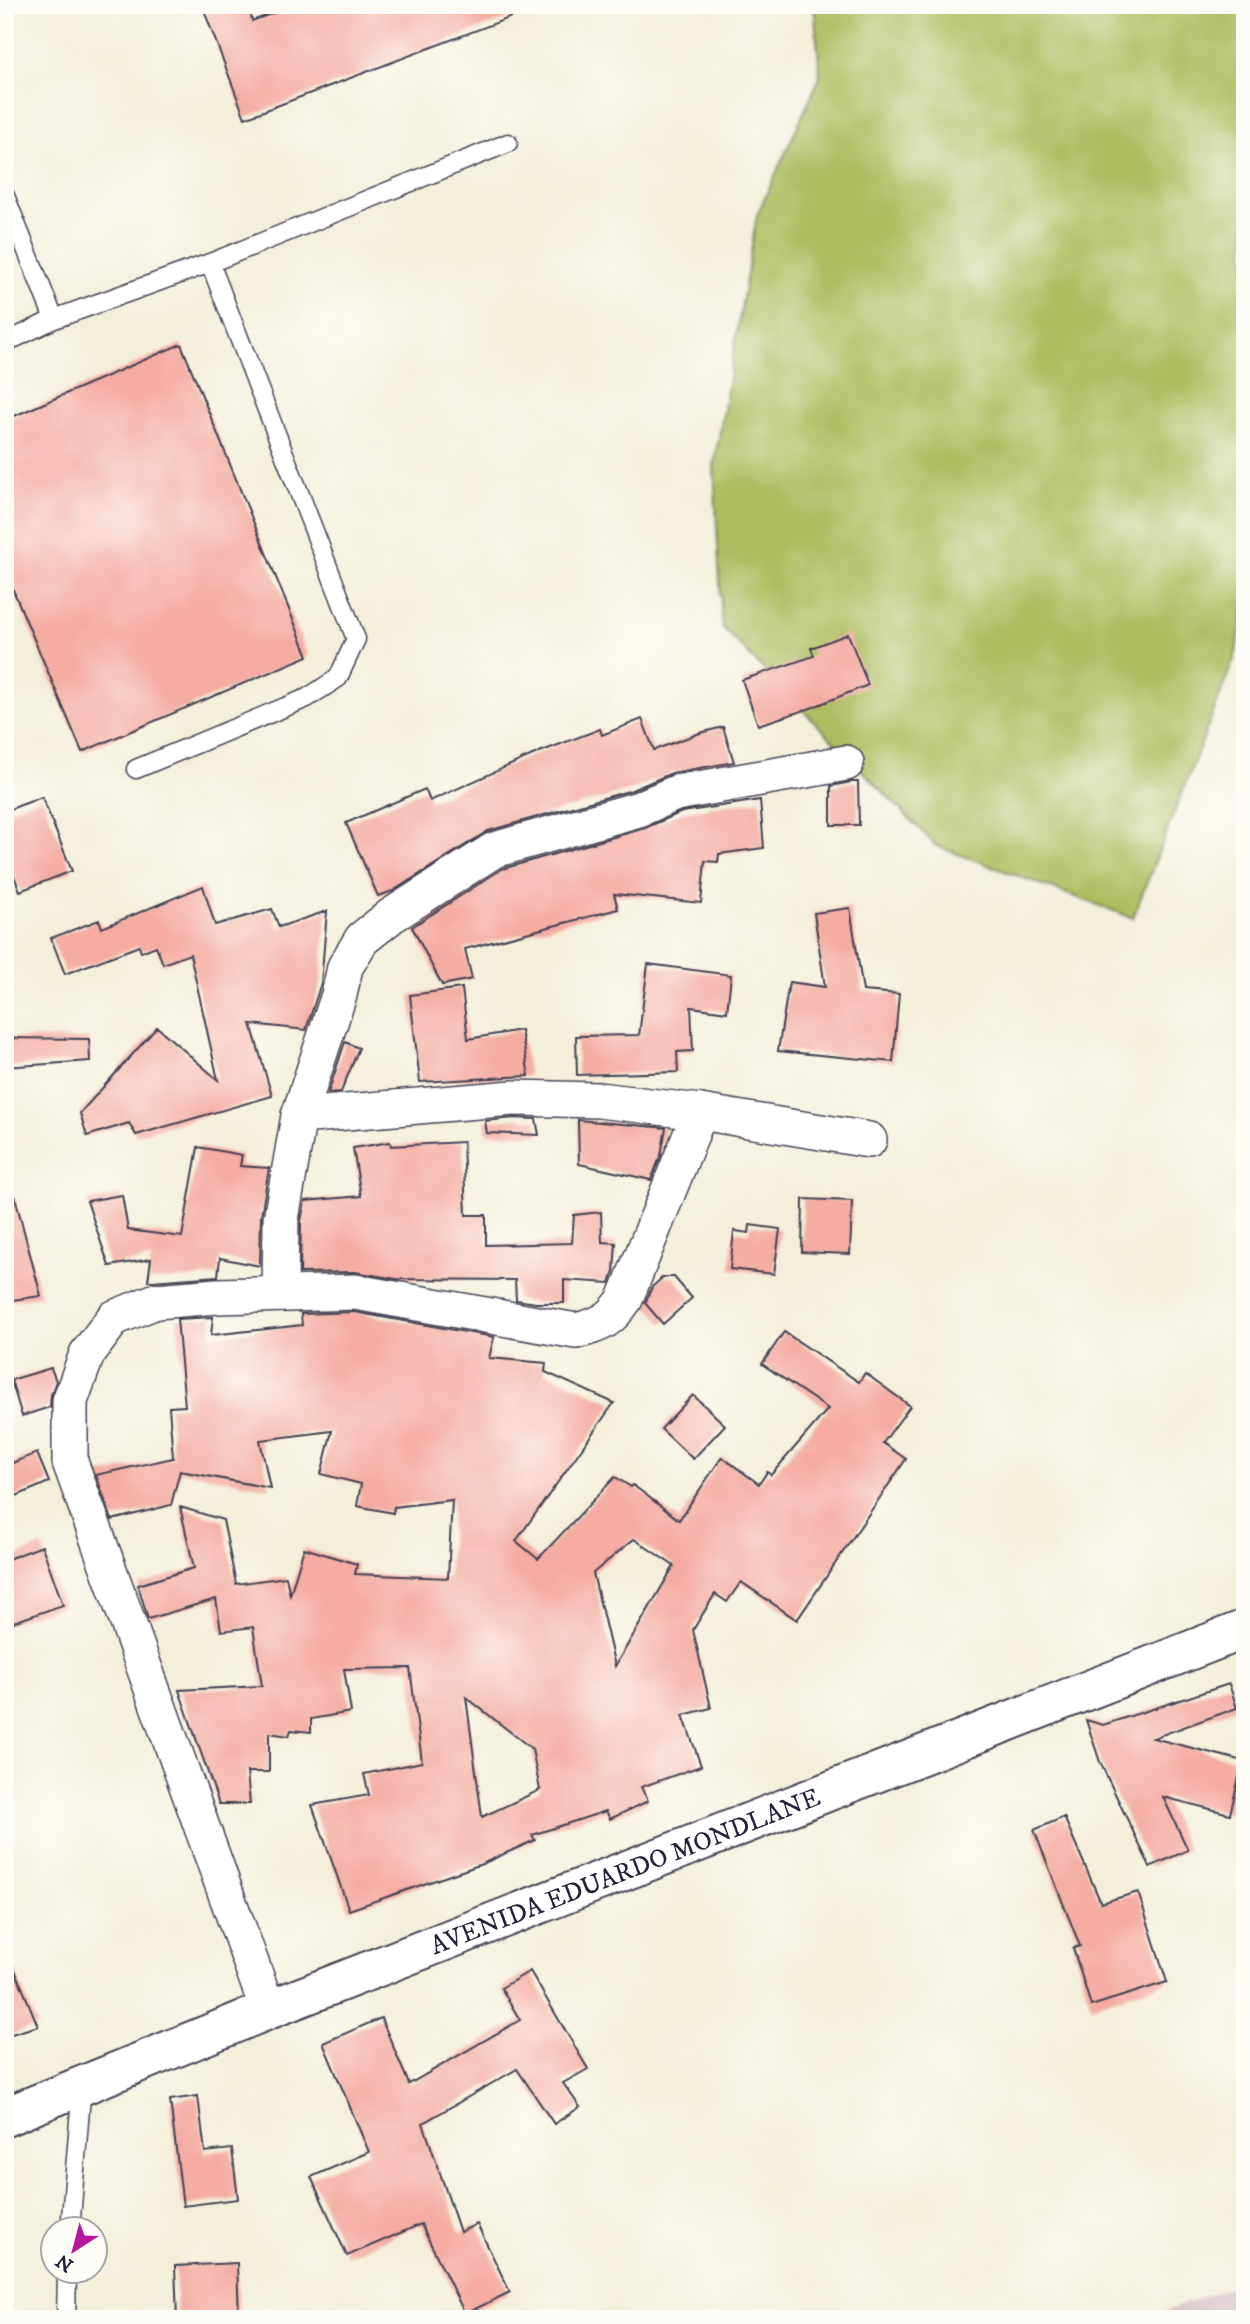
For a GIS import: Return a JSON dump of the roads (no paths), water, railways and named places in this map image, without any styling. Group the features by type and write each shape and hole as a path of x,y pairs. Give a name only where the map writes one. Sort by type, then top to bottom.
{"main road":[{"name":"AVENIDA EDUARDO MONDLANE","path":"5,2117 268,2010 1245,1629"}],"street":[{"path":"280,1294 281,1219 299,1116 339,995 345,967 362,939 391,916 494,850 639,809 676,793 846,764"},
{"path":"299,1116 513,1098 599,1100 700,1112 869,1140"},
{"path":"268,2010 70,1462 70,1401 87,1354 114,1318 156,1301 280,1294 355,1292 576,1331 597,1326 614,1315 625,1298 700,1112"}],"lane":[{"path":"5,343 54,319 210,263 508,143"},
{"path":"5,196 54,319"},
{"path":"136,769 307,698 338,678 356,639 210,263"},
{"path":"71,2216 82,2085"},
{"path":"66,2319 67,2286"}]}
